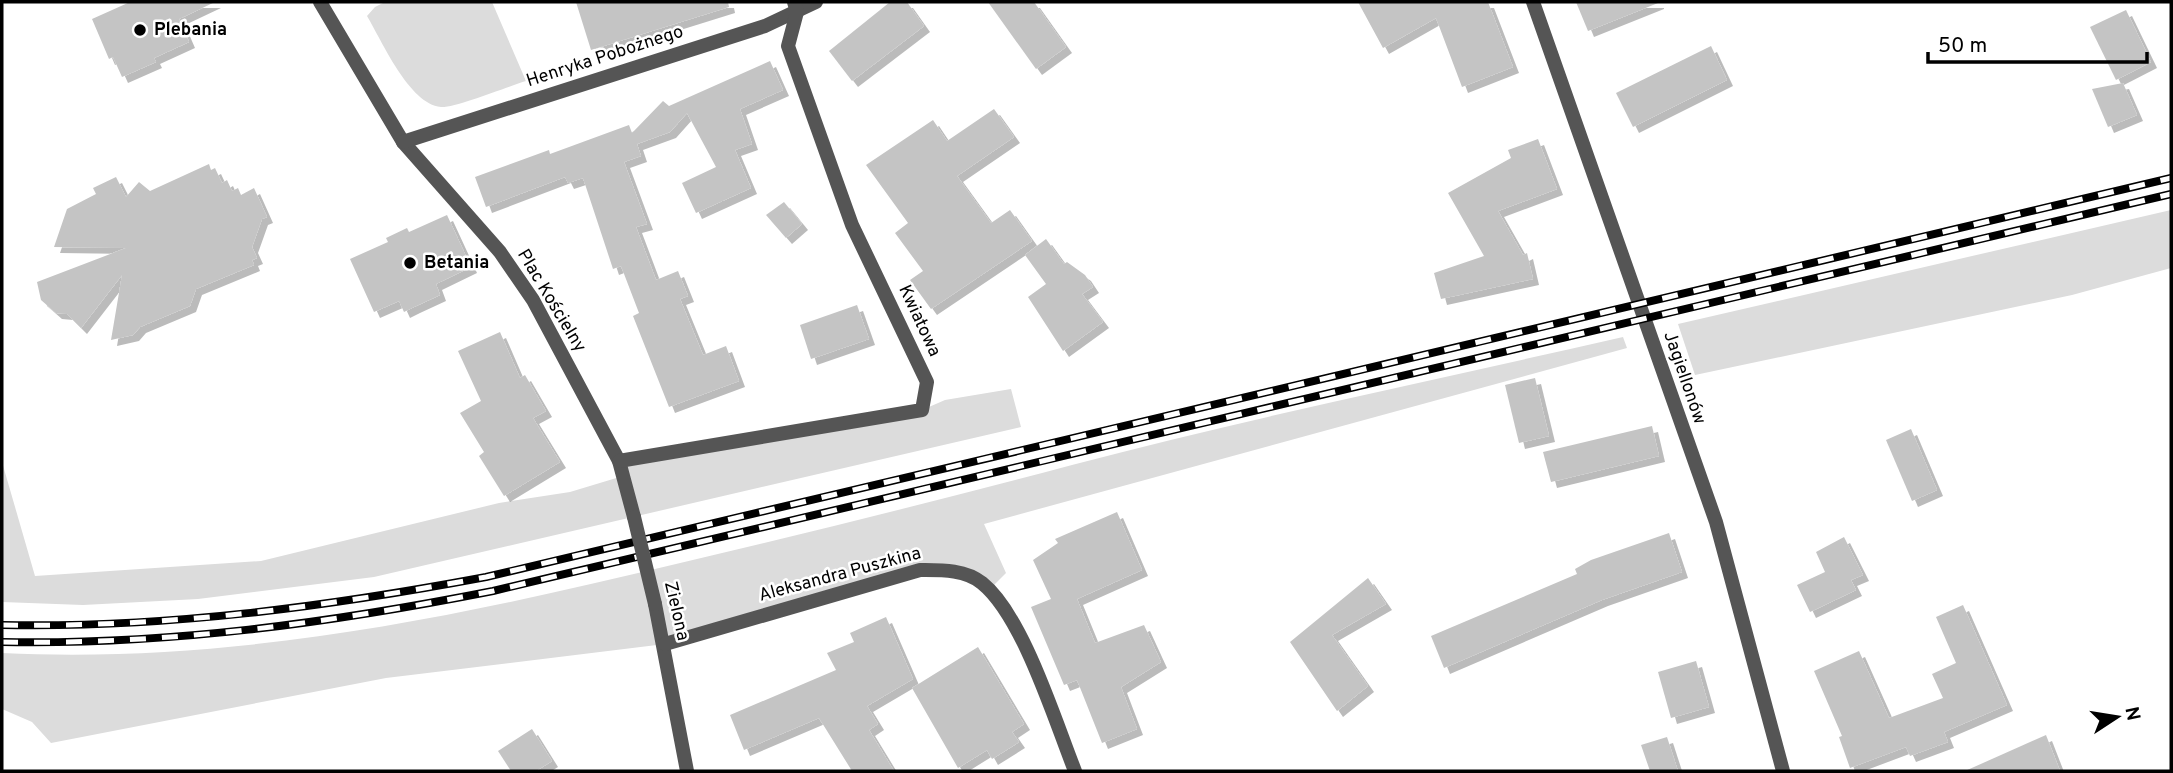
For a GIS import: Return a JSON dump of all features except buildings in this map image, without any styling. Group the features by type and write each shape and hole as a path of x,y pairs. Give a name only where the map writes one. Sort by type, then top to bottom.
{"street":[{"name":"Plac Kościelny","path":"320,2 403,142 469,214 533,300 619,461"},
{"name":"Henryka Pobożnego","path":"403,142 765,26 796,7 816,2"},
{"name":"Jagiellonów","path":"1533,2 1716,522 1783,771"},
{"name":"Kwiatowa","path":"619,461 922,410 927,382 852,225 788,46 796,7"},
{"name":"Zielona","path":"619,461 665,645 687,771"},
{"name":"Aleksandra Puszkina","path":"665,645 920,570 942,569 964,574 981,582 1009,613 1075,771"}],"shaded area":[{"path":"385,2 492,2 526,81 448,106 429,103 407,83 367,16 375,7"},
{"path":"2171,210 2171,268 2072,295 1695,375 1678,324"},
{"path":"1623,337 1627,348 984,524 1006,573 989,590 942,569 665,644 386,678 51,743 32,722 2,709 2,653 88,655 174,651 258,644 425,619 592,584 874,516 1140,447"},
{"path":"1011,389 1021,427 374,577 198,599 83,605 2,602 2,462 35,576 261,561 499,503 570,492 623,476 619,461 922,410 945,400"}],"railway":[{"path":"2,625 185,619 366,598 486,577 2171,178"},
{"path":"2,642 126,640 249,630 371,613 493,591 2171,194"}],"place":[{"name":"Plebania","path":"140,30"},
{"name":"Betania","path":"410,263"}]}
